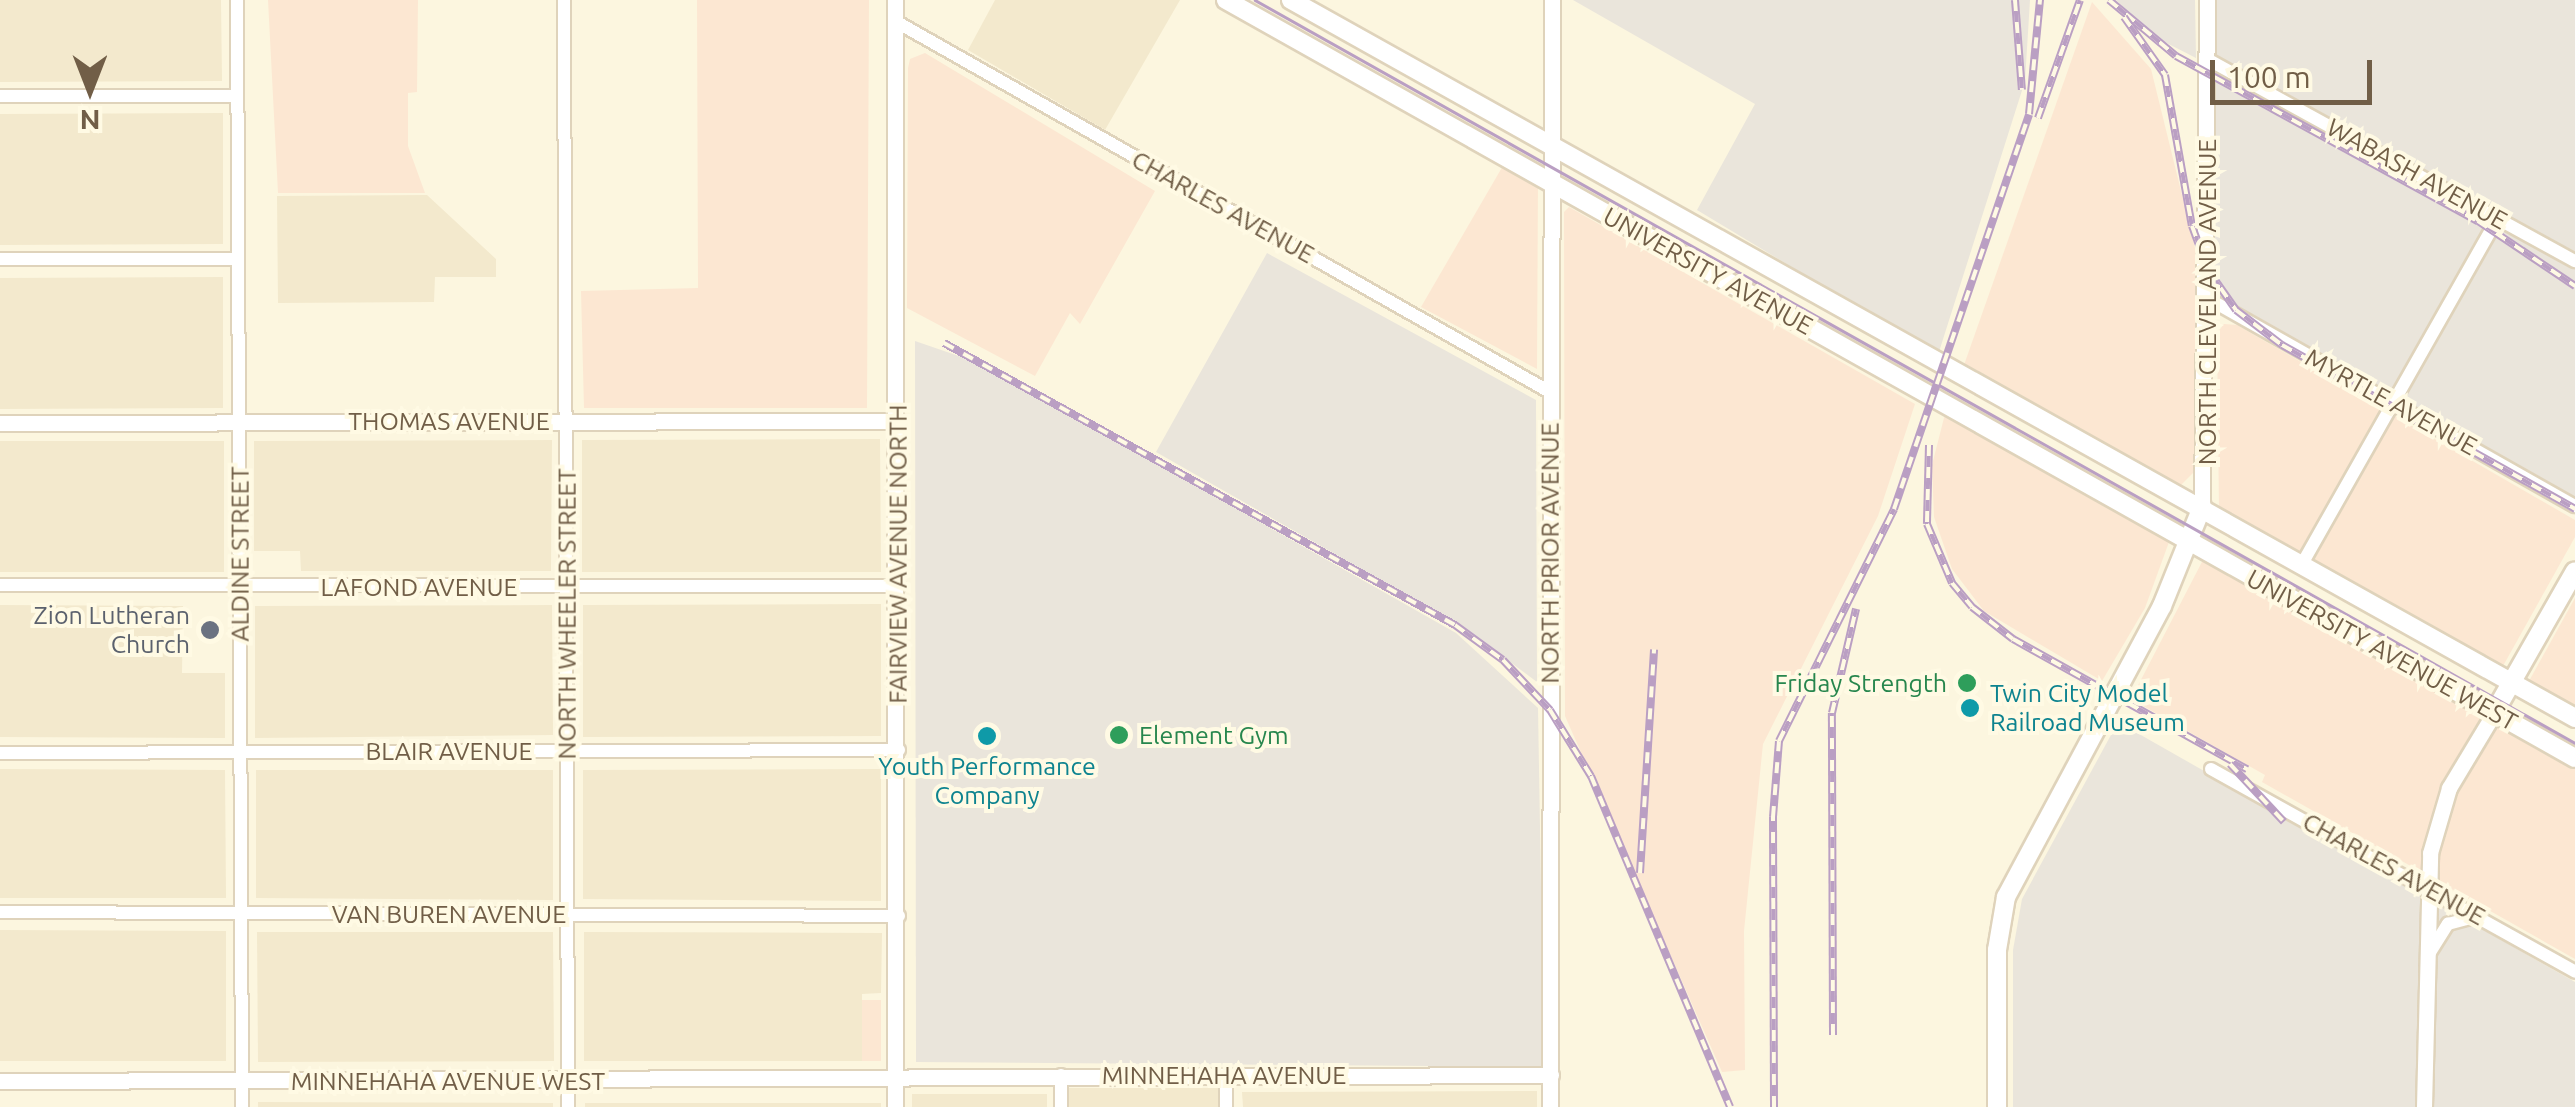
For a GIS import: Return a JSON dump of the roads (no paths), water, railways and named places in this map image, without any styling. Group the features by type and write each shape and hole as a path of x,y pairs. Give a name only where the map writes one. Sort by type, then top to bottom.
{"main road":[{"name":"UNIVERSITY AVENUE","path":"1226,0 2188,542"},
{"name":"UNIVERSITY AVENUE","path":"1291,0 2202,507"},
{"name":"NORTH CLEVELAND AVENUE","path":"1997,1107 1997,950 2006,897 2140,649 2202,507"},
{"name":"UNIVERSITY AVENUE WEST","path":"2202,507 2575,718"},
{"name":"UNIVERSITY AVENUE WEST","path":"2188,542 2575,758"},
{"path":"2494,713 2575,571"}],"street":[{"name":"ALDINE STREET","path":"237,0 242,1107"},
{"name":"NORTH WHEELER STREET","path":"564,0 568,1107"},
{"name":"FAIRVIEW AVENUE NORTH","path":"895,0 899,750 895,1107"},
{"name":"NORTH PRIOR AVENUE","path":"1550,1107 1552,0"},
{"name":"NORTH CLEVELAND AVENUE","path":"2202,507 2208,298 2206,0"},
{"name":"CHARLES AVENUE","path":"896,22 1550,392"},
{"name":"WABASH AVENUE","path":"2207,58 2575,261"},
{"path":"0,96 237,96"},
{"path":"2302,564 2498,218"},
{"path":"0,259 238,259"},
{"name":"MYRTLE AVENUE","path":"2208,298 2575,506"},
{"name":"THOMAS AVENUE","path":"0,422 898,421"},
{"name":"LAFOND AVENUE","path":"0,586 898,586"},
{"path":"2424,1107 2428,886 2449,788 2494,713"},
{"name":"BLAIR AVENUE","path":"0,753 899,750"},
{"name":"CHARLES AVENUE","path":"2211,769 2428,886 2575,972"},
{"name":"VAN BUREN AVENUE","path":"0,912 899,916"},
{"path":"2426,961 2448,924 2478,916"},
{"path":"1060,1075 1061,1107"},
{"path":"1226,1075 1226,1107"},
{"name":"MINNEHAHA AVENUE","path":"897,1077 1551,1075"},
{"name":"MINNEHAHA AVENUE WEST","path":"0,1081 897,1077"}],"tram line":[{"path":"1255,0 2575,743"}],"railway":[{"path":"2015,0 2022,90"},
{"path":"1774,1107 1773,817 1779,741 1894,509 2029,114 2040,0"},
{"path":"2038,118 2080,0"},
{"path":"2109,0 2176,56 2478,221 2575,286"},
{"path":"2124,17 2165,75 2192,226 2208,270 2236,310 2282,345 2575,509"},
{"path":"944,343 1455,625 1503,660 1550,710 1591,776 1730,1107"},
{"path":"1929,445 1927,524 1952,583 1972,607 2013,639 2247,769"},
{"path":"1833,1035 1832,713 1856,609"},
{"path":"1640,873 1654,649"},
{"path":"2230,764 2284,822"}],"place":[{"name":"Zion Lutheran Church","path":"210,630"},
{"name":"Friday Strength","path":"1967,683"},
{"name":"Twin City Model Railroad Museum","path":"1970,708"},
{"name":"Element Gym","path":"1119,735"},
{"name":"Youth Performance Company","path":"987,736"}]}
